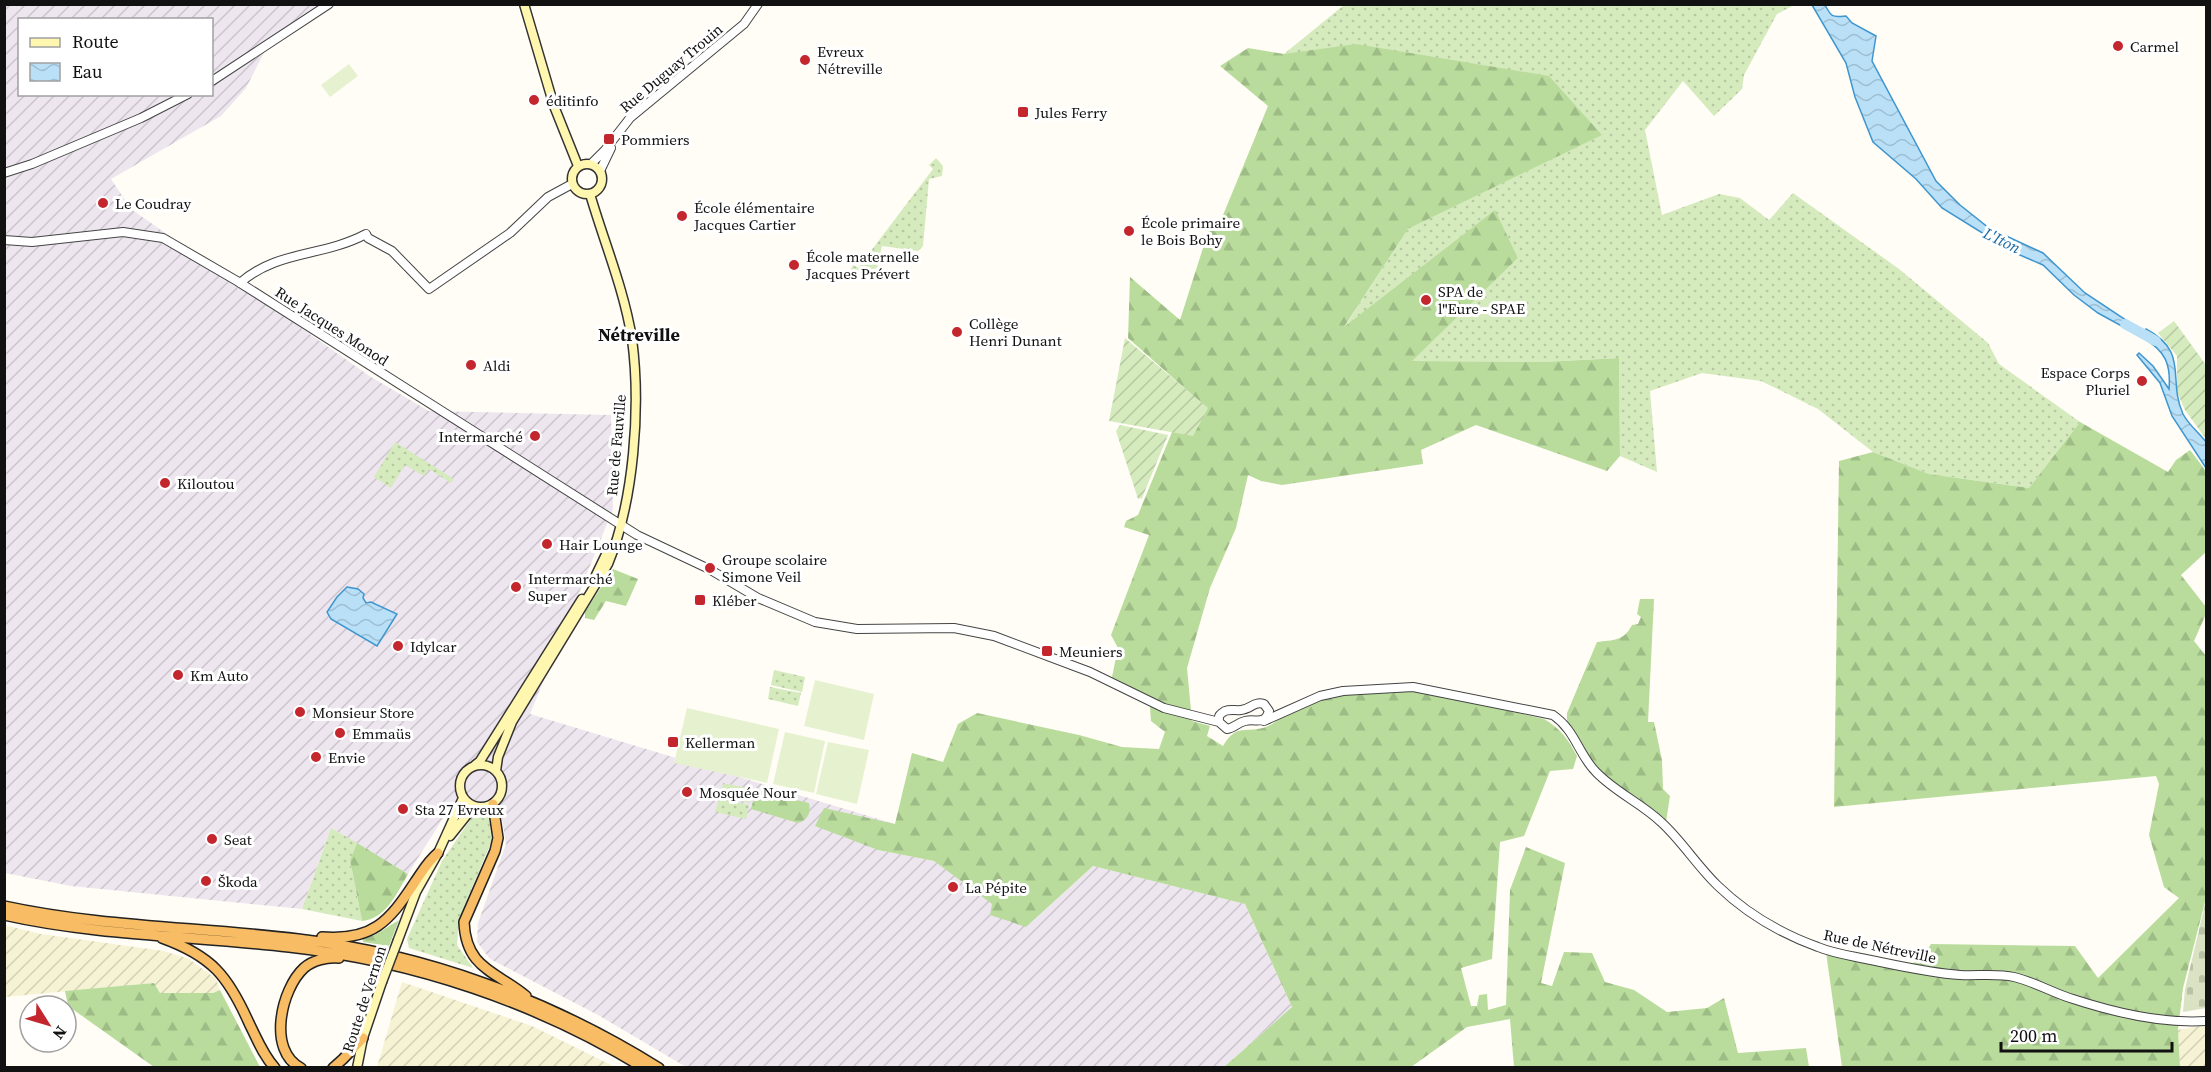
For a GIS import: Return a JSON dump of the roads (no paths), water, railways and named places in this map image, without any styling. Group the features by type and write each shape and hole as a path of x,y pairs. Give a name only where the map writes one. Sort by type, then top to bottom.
{"highway":[{"path":"493,804 498,838 495,851 464,922 466,943 472,956 481,966 533,1001"},
{"path":"299,939 346,938 376,928 399,907 430,860 438,853"},
{"path":"4,906 92,921 299,939 381,953 418,962 533,1001 605,1036 659,1068"},
{"path":"4,915 73,928 291,947 412,969 509,1001 579,1032 644,1068"},
{"path":"152,934 184,946 208,961 217,970 232,989 259,1044 275,1068"},
{"path":"301,1068 294,1064 286,1053 280,1031 282,1017 298,976 306,967 321,959 375,961"},
{"path":"333,1068 363,1038"}],"main road":[{"path":"524,4 554,106 578,166"},
{"path":"591,164 600,171 602,182 600,188 590,194 579,193 572,184 572,174 578,166 591,164"},
{"name":"Rue de Fauville","path":"496,771 498,757 513,722 597,586 617,541 630,475 637,407 632,345 615,268 590,194"},
{"name":"Rue de Fauville","path":"475,765 480,761 521,698 593,582 621,524"},
{"path":"475,765 487,765 496,771 501,777 502,790 493,804 476,807 463,798 460,792 464,772 475,765"},
{"path":"438,853 463,798"},
{"path":"438,853 460,823 476,807"},
{"name":"Route de Vernon","path":"357,1068 363,1038 382,982 416,892 438,853"}],"street":[{"path":"213,80 329,4"},
{"name":"Rue Duguay Trouin","path":"591,164 624,125 744,24 758,4"},
{"path":"4,172 32,164 141,118 184,96"},
{"name":"Rue Duguay Trouin","path":"600,171 624,125"},
{"path":"240,283 264,265 279,259 339,246 366,234 368,238 392,252 429,289 510,233 539,204 560,189 572,184"},
{"name":"Rue Jacques Monod","path":"4,240 32,242 123,232 157,237 187,250 621,524 668,551 709,569 743,591 815,622 857,629 954,628 994,636 1090,672 1164,708 1219,722 1227,729 1244,721 1261,722"},
{"name":"Rue de Nétreville","path":"1290,708 1320,696 1343,691 1413,687 1543,712 1559,720 1574,735 1587,761 1598,774 1659,821 1717,885 1754,915 1806,942 1837,953 1935,972 2009,976 2031,981 2073,999 2148,1017 2181,1023 2206,1021"},
{"path":"1219,722 1222,712 1244,710 1259,703 1272,710 1290,708"},
{"path":"1261,722 1268,714 1267,707"},
{"path":"1261,722 1290,708"}],"water":[{"path":"1812,5 1825,5 1833,16 1846,16 1852,23 1876,36 1872,61 1936,181 1960,205 1989,228 2043,253 2085,293 2138,328 2136,334 2098,313 2074,295 2043,265 2013,252 1942,208 1916,179 1873,142 1855,97 1846,63"},
{"path":"2146,329 2160,338 2173,357 2183,414 2206,442 2206,468 2172,416 2160,383 2137,355 2139,353 2153,366 2169,389 2168,366 2157,348 2143,338"},
{"path":"347,587 358,589 364,594 363,598 366,603 371,602 397,614 377,646 331,619 327,612"}],"waterway":[{"name":"L'Iton","path":"2125,324 2156,341"}],"place":[{"name":"Carmel","path":"2118,46"},
{"name":"Evreux Nétreville","path":"805,60"},
{"name":"éditinfo","path":"534,100"},
{"name":"Jules Ferry","path":"1023,112"},
{"name":"Pommiers","path":"609,139"},
{"name":"Le Coudray","path":"103,203"},
{"name":"École élémentaire Jacques Cartier","path":"682,216"},
{"name":"École primaire le Bois Bohy","path":"1129,231"},
{"name":"École maternelle Jacques Prévert","path":"794,265"},
{"name":"SPA de l\"Eure - SPAE","path":"1426,300"},
{"name":"Collège Henri Dunant","path":"957,332"},
{"name":"Aldi","path":"471,365"},
{"name":"Espace Corps Pluriel","path":"2142,381"},
{"name":"Intermarché","path":"535,436"},
{"name":"Kiloutou","path":"165,483"},
{"name":"Hair Lounge","path":"547,544"},
{"name":"Groupe scolaire Simone Veil","path":"710,568"},
{"name":"Intermarché Super","path":"516,587"},
{"name":"Kléber","path":"700,600"},
{"name":"Idylcar","path":"398,646"},
{"name":"Meuniers","path":"1047,651"},
{"name":"Km Auto","path":"178,675"},
{"name":"Monsieur Store","path":"300,712"},
{"name":"Emmaüs","path":"340,733"},
{"name":"Kellerman","path":"673,742"},
{"name":"Envie","path":"316,757"},
{"name":"Mosquée Nour","path":"687,792"},
{"name":"Sta 27 Evreux","path":"403,809"},
{"name":"Seat","path":"212,839"},
{"name":"Škoda","path":"206,881"},
{"name":"La Pépite","path":"953,887"}],"district":[{"name":"Nétreville","path":"639,334"}]}
